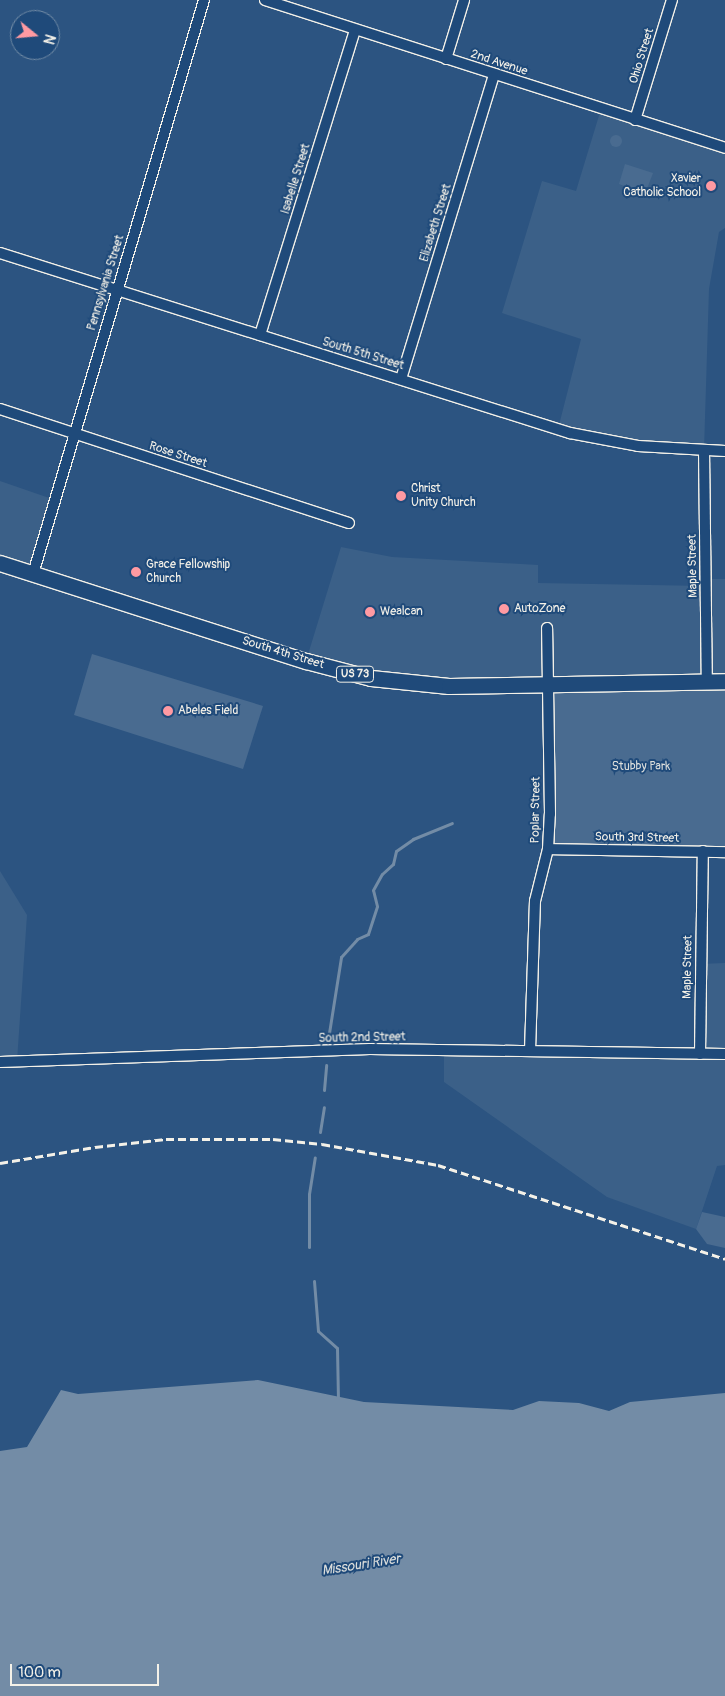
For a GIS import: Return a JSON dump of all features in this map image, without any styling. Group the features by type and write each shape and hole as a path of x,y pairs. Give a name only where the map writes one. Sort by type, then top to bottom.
{"highway":[{"name":"South 4th Street","path":"0,563 306,661 371,678 449,686 549,686 725,681"}],"street":[{"name":"Pennsylvania Street","path":"34,574 116,291 204,0"},
{"name":"2nd Avenue","path":"265,0 725,148"},
{"path":"446,59 464,0"},
{"name":"Ohio Street","path":"635,120 672,0"},
{"name":"Isabelle Street","path":"260,335 355,30"},
{"name":"Elizabeth Street","path":"401,379 494,74"},
{"name":"South 5th Street","path":"0,253 570,433 638,446 725,451"},
{"name":"Rose Street","path":"0,408 348,523"},
{"name":"Maple Street","path":"704,450 707,681"},
{"name":"Poplar Street","path":"530,1050 534,901 548,849 549,686 547,628"},
{"name":"South 3rd Street","path":"548,849 725,852"},
{"name":"Maple Street","path":"700,1054 703,851"},
{"name":"South 2nd Street","path":"1,1062 370,1049 725,1054"}],"shaded area":[{"path":"601,109 725,148 725,228 719,232 709,289 704,450 638,446 558,429 581,339 502,313 542,181 576,191"},
{"path":"0,481 55,500 33,574 0,563"},
{"path":"341,547 392,557 538,565 538,583 705,586 705,579 725,579 725,681 458,686 306,661"},
{"path":"0,871 27,915 17,1061 0,1062"},
{"path":"725,963 725,1165 717,1166 696,1229 607,1197 444,1082 444,1050 700,1054 701,964"}],"green space":[{"path":"614,135 618,135 622,141 618,147 614,147 610,143 610,139"},
{"path":"625,164 653,173 645,194 619,184"},
{"name":"Abeles Field","path":"92,654 263,706 243,769 74,715"},
{"name":"Stubby Park","path":"725,681 725,852 548,849 549,686"},
{"path":"702,1212 725,1217 725,1248 707,1244 696,1229"}],"water":[{"name":"Missouri River","path":"258,1380 364,1402 513,1410 539,1401 579,1403 609,1411 630,1402 725,1393 725,1696 0,1696 0,1451 27,1447 61,1390 78,1394"}],"waterway":[{"path":"329,1033 341,957 357,939 368,934 377,906 373,890 382,874 393,864 396,851 413,839 452,823"},
{"path":"324,1090 326,1065"},
{"path":"320,1132 324,1107"},
{"path":"309,1247 309,1194 315,1157"},
{"path":"314,1281 318,1331 337,1348 338,1398"}],"railway":[{"path":"0,1163 95,1147 166,1139 273,1139 322,1144 438,1165 725,1259"}],"place":[{"name":"Xavier Catholic School","path":"711,186"},
{"name":"Christ Unity Church","path":"401,496"},
{"name":"Grace Fellowship Church","path":"136,572"},
{"name":"AutoZone","path":"504,609"},
{"name":"Wealcan","path":"370,612"},
{"name":"Abeles Field","path":"168,711"}]}
